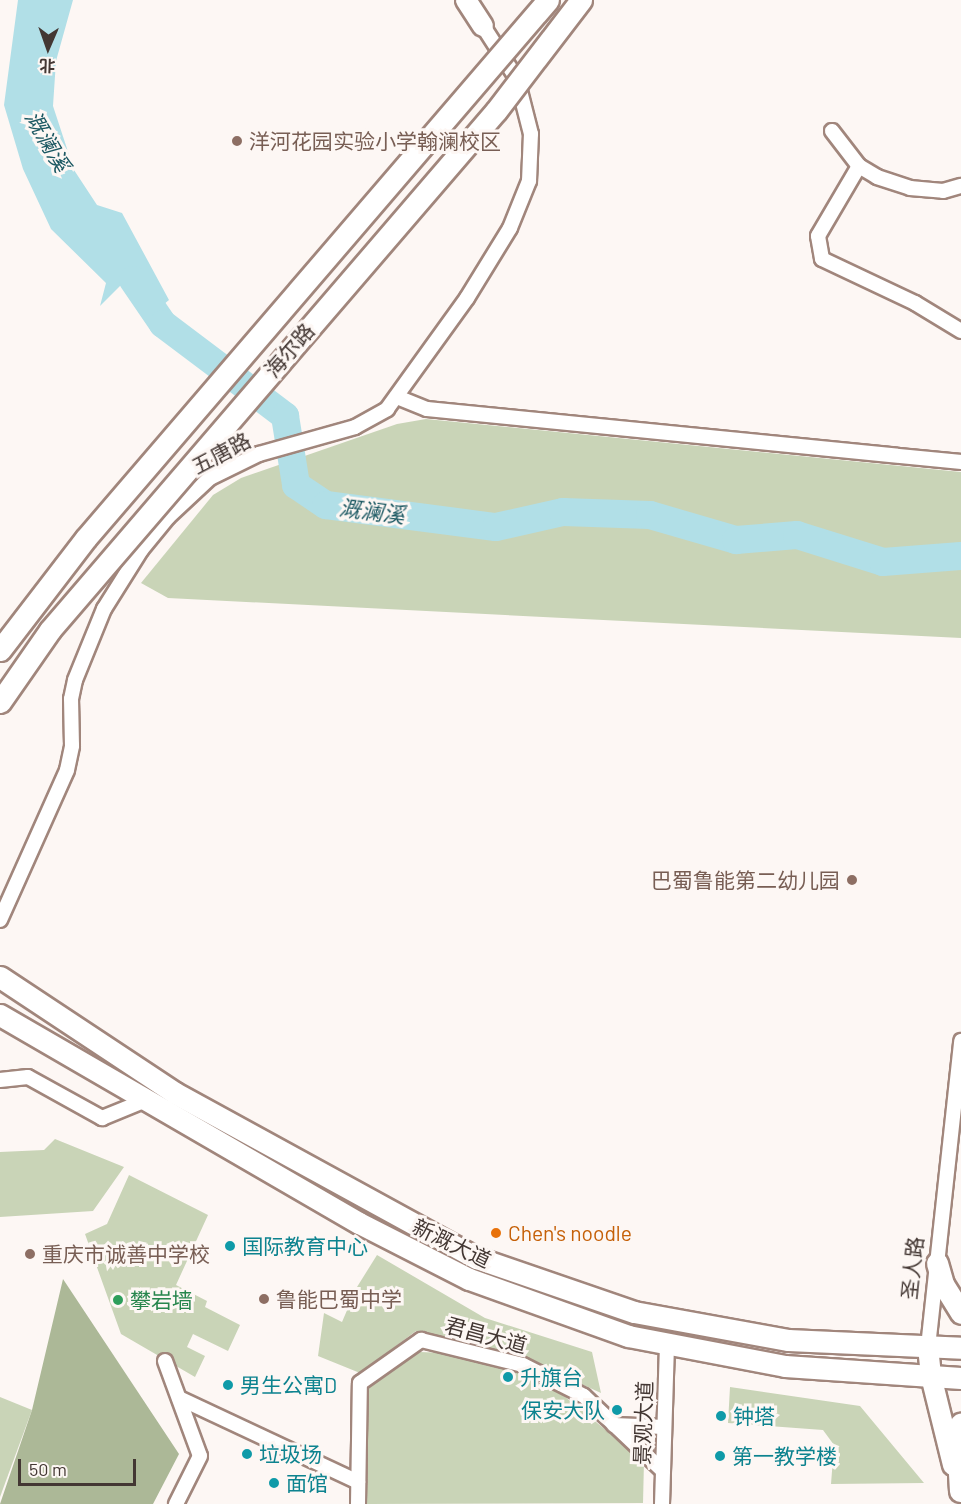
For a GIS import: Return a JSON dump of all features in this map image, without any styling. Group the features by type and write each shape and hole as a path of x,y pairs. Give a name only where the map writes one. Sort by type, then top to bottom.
{"main road":[{"name":"海尔路","path":"0,650 86,538 548,0"},
{"name":"海尔路","path":"0,702 50,630 107,560 496,111 581,0"},
{"name":"新溉大道","path":"0,976 175,1093 477,1258 634,1312 788,1340 961,1348"},
{"name":"新溉大道","path":"0,1015 359,1223 469,1279 628,1336 785,1366 961,1378"},
{"path":"937,1263 943,1284 961,1313"},
{"path":"960,1494 957,1439 961,1423"}],"street":[{"path":"466,0 483,26"},
{"path":"471,0 483,26"},
{"name":"五唐路","path":"0,920 67,770 72,746 71,699 75,680 104,609 141,550 190,494 210,477 260,454 355,427 387,409 467,298 510,228 529,181 531,134 518,79 483,26"},
{"path":"832,131 859,166 877,177 910,188 943,191 961,186"},
{"path":"859,166 818,237 822,259 915,303 961,331"},
{"path":"397,397 427,409 961,462"},
{"name":"圣人路","path":"960,1494 931,1376 928,1347 961,1041"},
{"path":"0,1080 28,1077 102,1118 146,1100"},
{"name":"君昌大道","path":"358,1504 360,1383 421,1341 523,1365 584,1396 663,1471"},
{"name":"景观大道","path":"662,1504 667,1343"},
{"path":"165,1361 200,1456 176,1504"},
{"path":"179,1398 358,1482"},
{"path":"614,1425 664,1427"}],"green space":[{"path":"426,419 961,472 961,638 168,598 141,583 213,495 241,478 397,424"},
{"path":"55,1139 124,1167 93,1211 0,1217 0,1152 44,1150"},
{"path":"129,1175 208,1215 176,1285 207,1301 205,1307 240,1325 228,1351 193,1334 187,1347 205,1356 195,1377 121,1334 85,1234 107,1224"},
{"path":"377,1255 485,1318 592,1352 601,1393 524,1358 416,1331 360,1373 318,1356 324,1313 342,1322 357,1287"},
{"path":"63,1279 179,1454 153,1504 0,1504 32,1410"},
{"path":"420,1352 445,1353 520,1368 553,1387 644,1461 643,1503 367,1504 368,1386"},
{"path":"730,1387 860,1406 924,1483 831,1484 834,1445 823,1430 728,1423"},
{"path":"0,1397 32,1410 0,1497"}],"water":[{"path":"18,0 73,0 56,61 53,106 74,170 97,205 122,213 169,300 147,318 121,285 100,306 106,283 51,229 23,169 4,105"}],"waterway":[{"name":"溉澜溪","path":"133,280 163,324 285,416 296,485 326,505 496,527 563,512 650,515 736,540 797,535 883,562 961,556"}],"place":[{"name":"洋河花园实验小学翰澜校区","path":"237,141"},
{"name":"巴蜀鲁能第二幼儿园","path":"852,880"},
{"name":"Chen's noodle","path":"496,1233"},
{"name":"国际教育中心","path":"230,1246"},
{"name":"重庆市诚善中学校","path":"30,1254"},
{"name":"鲁能巴蜀中学","path":"264,1299"},
{"name":"攀岩墙","path":"118,1300"},
{"name":"升旗台","path":"508,1377"},
{"name":"男生公寓D","path":"228,1385"},
{"name":"保安大队","path":"617,1410"},
{"name":"钟塔","path":"721,1416"},
{"name":"垃圾场","path":"247,1454"},
{"name":"第一教学楼","path":"720,1456"},
{"name":"面馆","path":"274,1483"}]}
